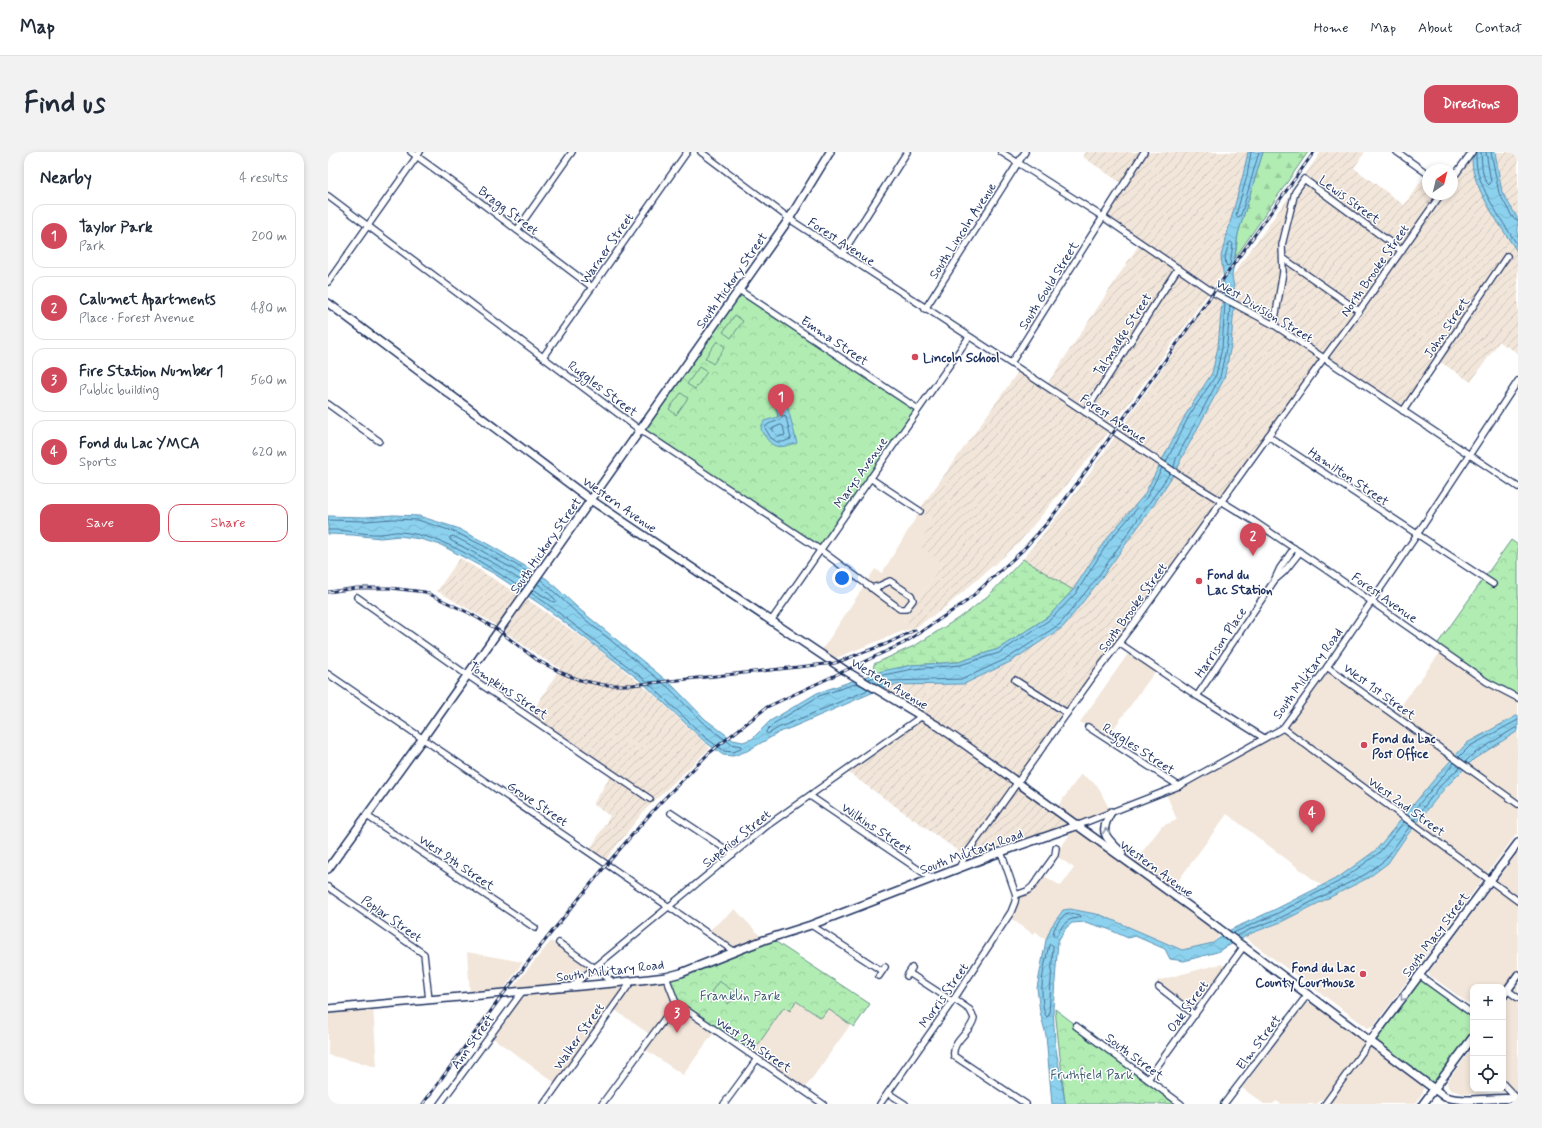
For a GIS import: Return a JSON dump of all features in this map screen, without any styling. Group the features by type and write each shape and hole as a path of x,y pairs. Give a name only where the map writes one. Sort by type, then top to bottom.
{"street":[{"name":"Bragg Street","path":"411,152 418,154 592,287"},
{"path":"517,230 572,152"},
{"name":"Warner Street","path":"543,357 687,152"},
{"name":"Forest Avenue","path":"701,152 789,219 925,309 1086,412 1182,477 1294,548 1488,682 1518,698"},
{"name":"South Hickory Street","path":"328,869 423,738 789,219 830,152"},
{"path":"842,254 907,152"},
{"name":"West Division Street","path":"1001,152 1103,217 1217,295 1274,325 1403,411 1471,454 1518,487"},
{"name":"South Lincoln Avenue","path":"925,309 1025,152"},
{"name":"South Gould Street","path":"1011,364 1144,152"},
{"path":"1397,152 1422,170"},
{"path":"328,282 418,154"},
{"path":"1458,171 1470,154"},
{"name":"Lewis Street","path":"1283,258 1282,245 1295,192 1304,179 1402,251"},
{"name":"Ruggles Street","path":"328,196 640,430 819,549 871,588 903,610 906,609 913,600 911,595 890,581 871,588"},
{"name":"North Brooke Street","path":"1324,358 1359,312 1437,200"},
{"name":"John Street","path":"1403,411 1507,256"},
{"path":"1283,258 1359,312"},
{"path":"1274,325 1283,272 1283,258"},
{"name":"Talmadge Street","path":"1086,412 1178,268"},
{"name":"Emma Street","path":"739,290 918,409"},
{"name":"Western Avenue","path":"328,304 591,500 854,676 938,726 1224,931 1446,1097 1460,1103 1469,1104 1518,1099"},
{"name":"Marys Avenue","path":"771,620 819,549 969,337"},
{"name":"South Brooke Street","path":"959,868 965,856 1067,713 1222,502 1324,358"},
{"name":"South Military Road","path":"328,1009 631,982 666,977 764,940 811,925 931,878 1076,826 1179,786 1283,728 1327,667 1417,535 1518,381"},
{"path":"328,404 379,442"},
{"name":"Hamilton Street","path":"1268,436 1493,584"},
{"path":"870,478 920,511"},
{"name":"Harrison Place","path":"1197,696 1294,548"},
{"name":"Harrison Place","path":"1274,580 1284,572 1300,552"},
{"name":"Tompkins Street","path":"357,597 467,675 650,799"},
{"path":"1119,643 1197,696 1264,738"},
{"name":"West 1st Street","path":"1327,667 1518,804"},
{"name":"Grove Street","path":"328,674 670,906 735,952"},
{"path":"1015,680 1067,713"},
{"name":"Superior Street","path":"571,987 768,825 922,716"},
{"name":"Ruggles Street","path":"1088,727 1179,786"},
{"name":"West 2nd Street","path":"1283,728 1518,901"},
{"name":"Wilkins Street","path":"810,796 931,878"},
{"path":"1111,812 1104,825 1107,838 1136,867"},
{"path":"671,813 733,854"},
{"name":"West 9th Street","path":"367,816 535,928"},
{"name":"South Macy Street","path":"1371,1040 1518,843"},
{"path":"1001,852 1016,894 1027,891 1032,887 1055,855 1056,848"},
{"name":"Poplar Street","path":"328,887 424,954 429,1000"},
{"name":"Morris Street","path":"880,1104 1006,922 1015,902 1016,894"},
{"path":"811,925 882,971"},
{"path":"559,943 614,983"},
{"name":"Oak Street","path":"1148,1079 1195,1015 1242,945"},
{"path":"910,972 970,1010 974,1018 971,1025 954,1047 954,1056 1026,1104"},
{"path":"1419,975 1470,1012"},
{"path":"1506,992 1518,975"},
{"path":"602,1104 676,1003 666,977"},
{"name":"Walker Street","path":"544,1104 631,982"},
{"path":"1159,988 1195,1015"},
{"name":"Ann Street","path":"440,1104 522,992"},
{"path":"1506,993 1518,998"},
{"name":"Elm Street","path":"1224,1104 1308,994"},
{"name":"West 9th Street","path":"676,1003 823,1104"},
{"name":"South Street","path":"1076,1026 1181,1104"},
{"path":"1325,1104 1371,1040"},
{"path":"1422,1104 1470,1041"},
{"path":"724,1104 757,1059"},
{"path":"1506,1087 1518,1099"},
{"path":"888,1093 904,1104"}],"shaded area":[{"path":"1085,152 1248,152 1221,256 1223,273 1093,453 1018,544 947,606 915,628 903,620 943,563 919,546 933,520 920,511 922,506 1020,369 1046,386 1140,243 1103,217 1124,185 1083,157"},
{"path":"1321,152 1365,152 1354,168 1404,205 1422,180 1422,200 1458,200 1458,171 1469,157 1462,152 1472,152 1478,186 1518,253 1518,353 1499,342 1471,382 1437,360 1403,411 1324,359 1018,783 1076,826 959,868 965,856 846,771 922,716 877,690 890,685 964,684 1010,662 1063,627 1100,580 1153,506 1184,454 1224,379 1231,345 1235,293 1232,276"},
{"path":"1495,152 1518,152 1518,219 1502,192"},
{"path":"1215,293 1222,297 1218,347 1212,373 1186,414 1144,495 1106,539 1073,590 1023,559 1075,494"},
{"path":"920,511 933,520 943,563 903,620 915,628 903,631 831,660 820,653 875,569 882,573"},
{"path":"460,558 534,604 597,648 653,694 710,748 644,811 604,862 589,851 610,816 593,804 612,774 529,717 560,668 542,658 491,622 437,591"},
{"path":"1442,650 1518,698 1518,715 1467,743 1442,770 1376,850 1339,877 1322,886 1227,814 1170,892 1223,931 1213,943 1182,950 1101,915 1070,909 1065,909 1060,913 1051,927 1046,940 1035,931 1033,934 1009,917 1016,895 1027,891 1041,874 1061,886 1074,868 1055,855 1076,826 1055,810 1081,774 1097,785 1111,812 1077,825 1133,864 1162,826 1177,820 1165,791 1283,728 1327,667 1394,715"},
{"path":"1130,651 1157,669 1106,739 1080,722"},
{"path":"1518,731 1518,832 1373,1027 1368,1028 1244,937 1281,922 1368,878 1388,863 1405,838 1444,789 1474,759"},
{"path":"1518,852 1518,1093 1506,1092 1506,984 1470,984 1470,1005 1431,977 1428,973"},
{"path":"735,909 764,940 735,952 707,932"},
{"path":"551,941 593,969 571,987 666,977 715,1031 683,1075 643,1048 652,1036 612,1008 558,1085 490,1036 522,992 508,993"},
{"path":"467,952 523,962 500,994 470,996"},
{"path":"1220,964 1226,966 1193,1008 1156,981"},
{"path":"796,1001 820,1018 828,1009 851,1024 803,1091 751,1055 784,1007"},
{"path":"1306,1003 1312,1004 1324,1012 1423,1087 1423,1092 1415,1104 1329,1104 1322,1099 1317,1104 1281,1104 1276,1101 1273,1104 1264,1104 1242,1088"},
{"path":"373,1005 377,1067 328,1055 328,1009"},
{"path":"1470,1051 1470,1092 1492,1092 1465,1094 1451,1090 1448,1087 1447,1082"}],"green space":[{"path":"1263,152 1308,152 1235,258 1238,234"},
{"path":"739,290 918,409 819,549 640,430"},
{"path":"735,315 743,321 731,338 723,332"},
{"path":"717,341 725,347 713,364 705,358"},
{"path":"699,367 707,372 695,389 687,384"},
{"path":"681,393 688,398 676,415 669,409"},
{"path":"1511,540 1518,545 1518,698 1496,686 1436,646"},
{"path":"1023,559 1073,590 1049,616 998,649 959,662 912,665 873,674 874,664 916,645 968,612 990,594"},
{"name":"Franklin Park","path":"770,938 870,1004 854,1027 828,1009 821,1018 796,1001 790,1011 784,1007 751,1055 676,1003 666,977"},
{"path":"1419,975 1470,1012 1470,1041 1435,1088 1371,1040"},
{"path":"719,981 736,993 728,1004 711,992"},
{"name":"Fruthfield Park","path":"1055,1009 1181,1104 1065,1104"}],"water":[{"path":"1248,152 1263,152 1238,234 1232,276 1235,293 1231,345 1224,379 1180,461 1180,464 1153,506 1100,580 1063,627 1010,662 964,684 890,685 780,732 747,751 733,756 723,755 704,741 642,682 543,606 493,573 441,545 420,539 400,536 380,538 328,534 328,516 419,516 457,528 486,543 547,579 579,609 672,685 705,719 733,740 743,742 752,739 770,721 817,693 882,671 912,665 959,662 998,649 1049,616 1073,590 1106,539 1144,495 1186,414 1212,373 1218,347 1224,280 1221,256"},
{"path":"1472,152 1495,152 1502,192 1518,219 1518,253 1492,214 1481,193 1473,171"},
{"path":"786,401 797,443 780,447 770,443 762,432 761,427 764,421 778,417 775,403"},
{"path":"1518,715 1518,731 1474,759 1444,789 1405,838 1388,863 1368,878 1281,922 1252,933 1217,952 1184,961 1170,959 1165,949 1135,936 1128,938 1108,929 1085,922 1072,923 1066,928 1058,941 1053,1008 1055,1043 1065,1104 1052,1104 1046,1035 1040,1012 1037,988 1046,940 1051,927 1063,910 1070,909 1101,915 1182,950 1213,943 1230,930 1276,909 1339,877 1376,850 1442,770 1467,743"}],"railway":[{"path":"423,1104 504,993 607,864 658,805 708,754 767,707 904,643 967,601 1022,551 1048,522 1073,489 1314,152"},
{"path":"328,592 357,588 390,588 425,592 469,613 498,630 537,660 562,673 580,680 604,685 632,685 835,663 886,644 915,630"}],"place":[{"name":"Lincoln School","path":"915,357"},
{"name":"Taylor Park","path":"781,417"},
{"name":"Calumet Apartments","path":"1253,556"},
{"name":"Fond du Lac Station","path":"1199,581"},
{"name":"Fond du Lac Post Office","path":"1364,745"},
{"name":"Fond du Lac YMCA","path":"1312,833"},
{"name":"Fond du Lac County Courthouse","path":"1363,974"},
{"name":"Fire Station Number 1","path":"677,1033"}]}
